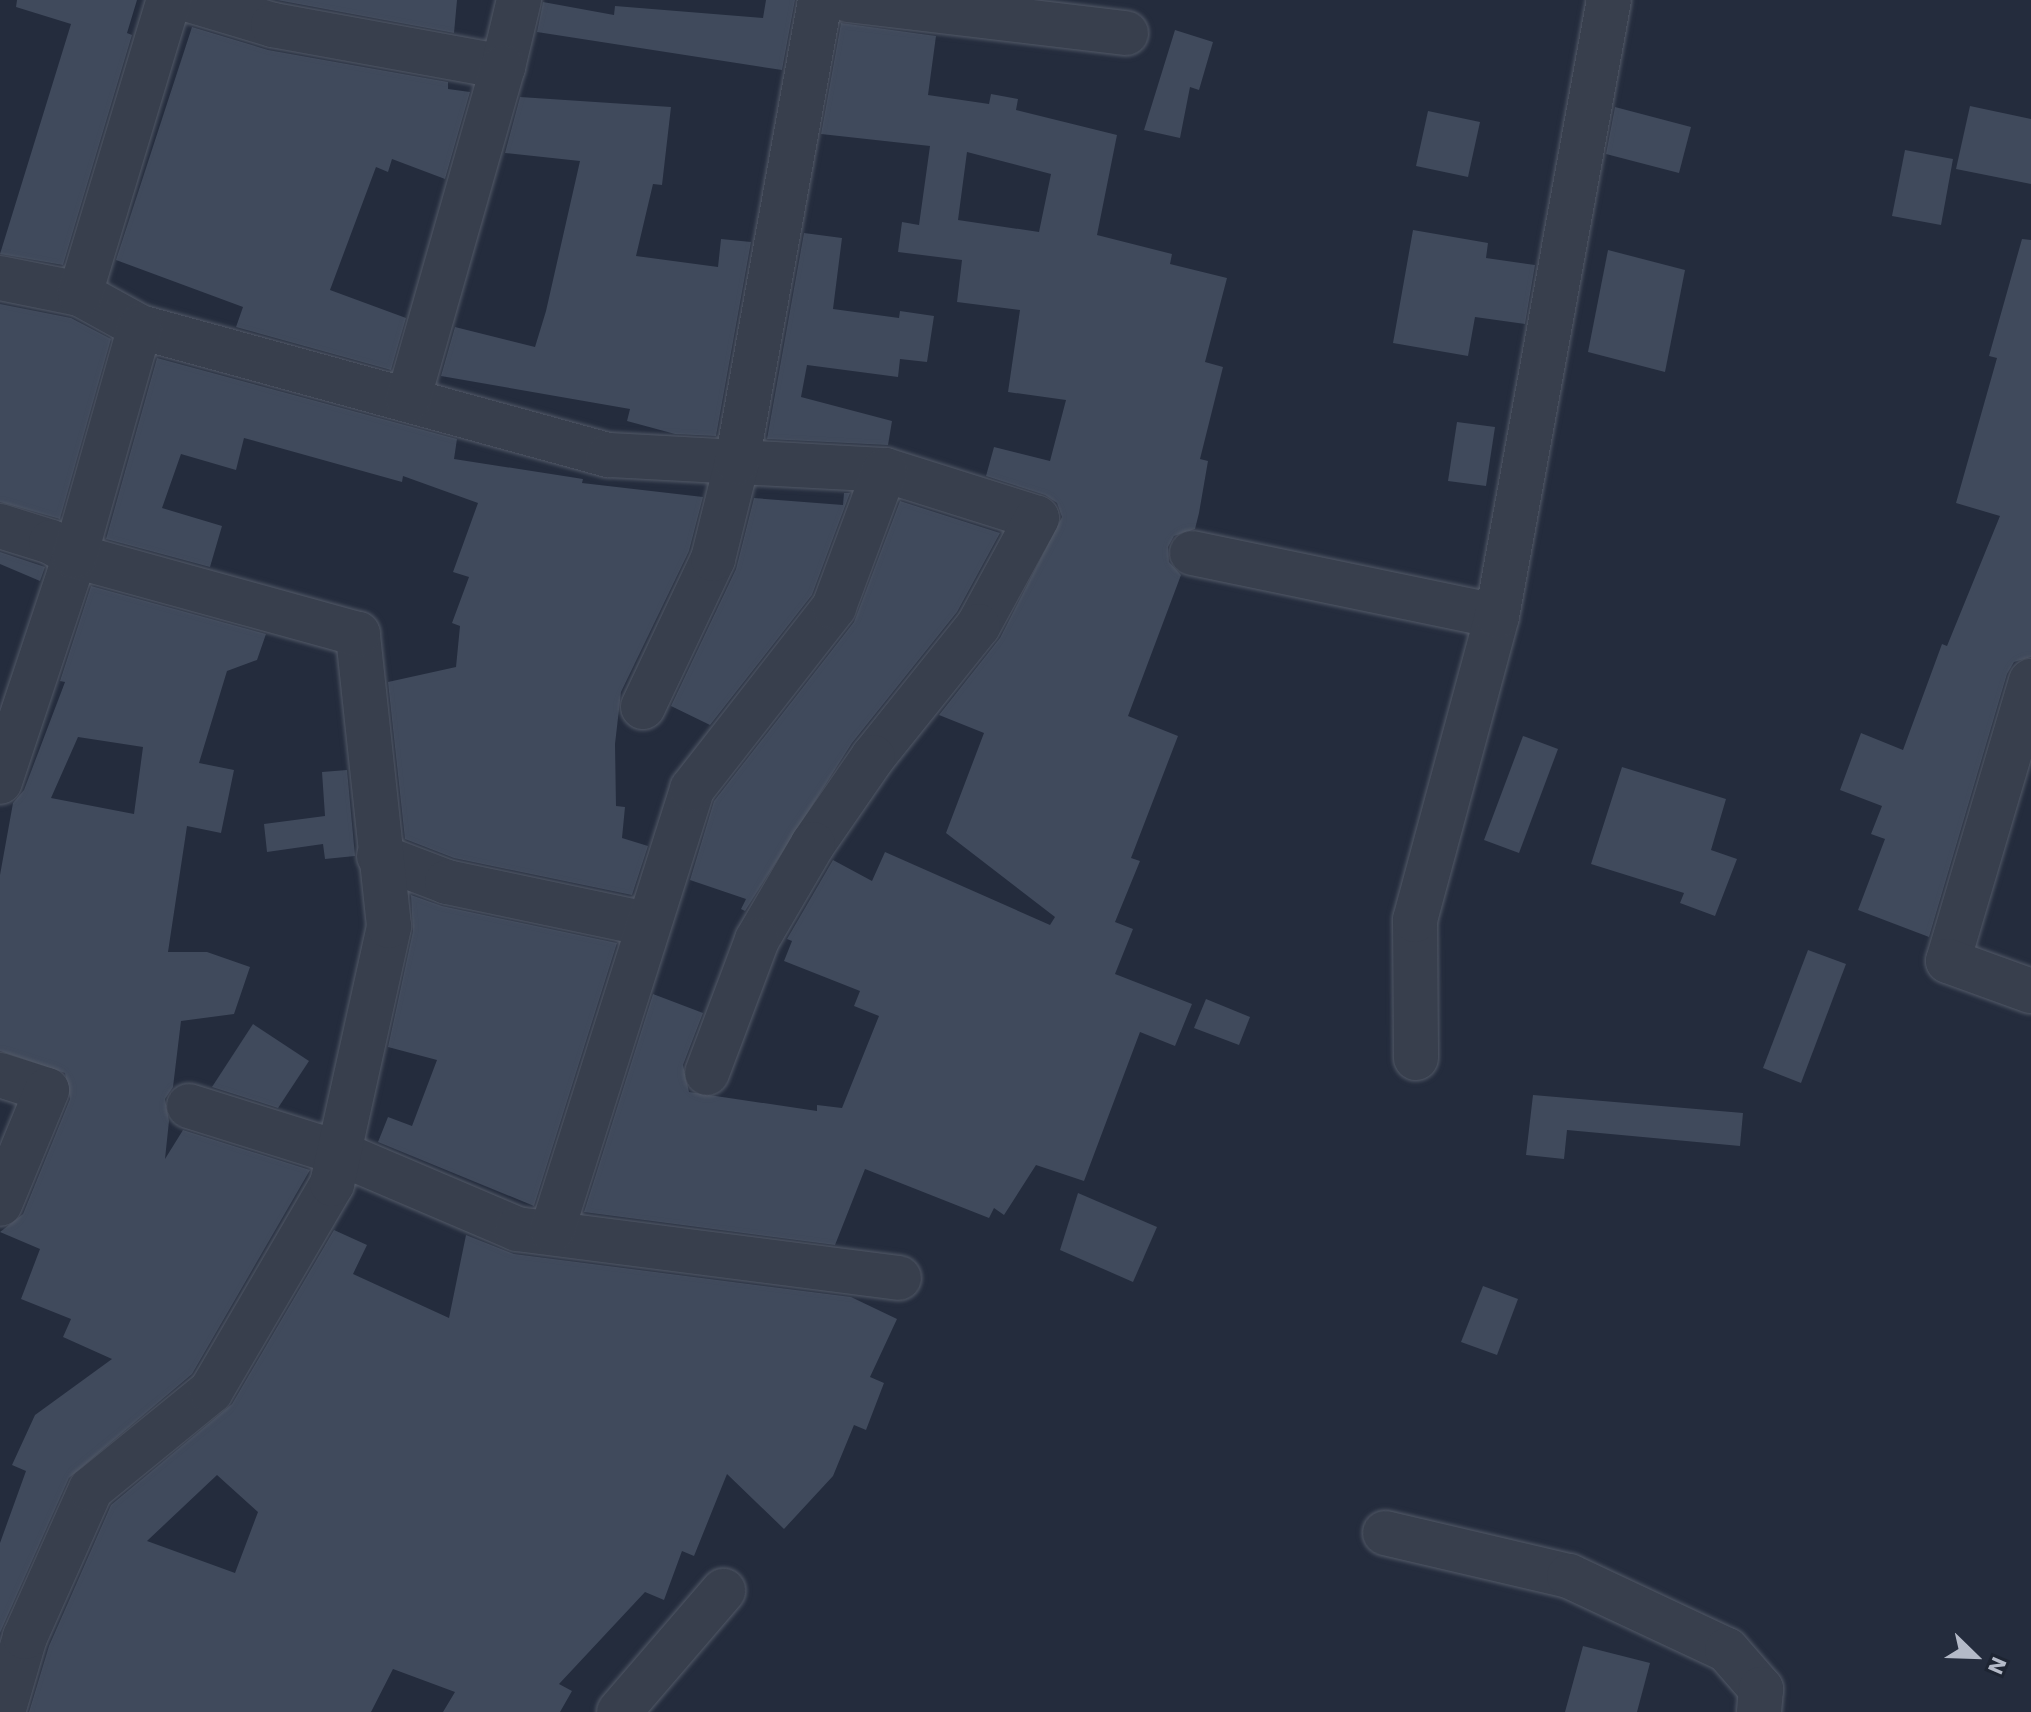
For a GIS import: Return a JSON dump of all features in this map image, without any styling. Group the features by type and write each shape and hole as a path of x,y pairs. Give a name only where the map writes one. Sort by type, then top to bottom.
{"street":[{"path":"80,294 169,0"},
{"path":"189,0 273,25 352,19 503,67"},
{"path":"408,400 503,67 519,0"},
{"path":"643,707 713,559 737,462 820,0"},
{"path":"848,0 975,9 1126,33"},
{"path":"1416,1058 1415,920 1497,616 1609,0"},
{"path":"0,278 80,294 140,327 609,455 885,470 1037,518 978,626 873,757 813,844 757,940 707,1073"},
{"path":"0,782 75,556 140,327"},
{"path":"552,1231 613,1051 647,924 692,789 834,607 885,470"},
{"path":"0,526 51,542 75,556 358,634 379,856 389,926 332,1184 211,1391 91,1489 25,1637 3,1712"},
{"path":"1192,553 1497,616"},
{"path":"2031,681 1948,961 2031,991"},
{"path":"379,856 447,882 647,924"},
{"path":"0,1075 47,1090 0,1204"},
{"path":"189,1106 339,1153 517,1229 552,1231 899,1278"},
{"path":"1385,1533 1569,1576 1727,1650 1761,1689 1759,1712"},
{"path":"619,1712 723,1591"}],"building":[{"path":"17,0 137,0 127,33 132,35 63,265 0,254 71,24 16,7"},
{"path":"277,0 457,0 454,33"},
{"path":"766,0 795,0 782,70 537,32 543,2 614,15 615,6 763,18"},
{"path":"841,23 936,36 928,95 989,104 991,94 1018,99 1016,110 1117,135 1097,235 1172,254 1170,264 1227,278 1205,362 1223,367 1200,459 1208,461 1199,513 1195,529 1174,536 1168,547 1169,562 1181,575 1128,716 1178,736 1131,858 1140,861 1115,922 1133,929 1115,974 1192,1004 1175,1046 1140,1032 1084,1181 1036,1165 1004,1215 994,1208 989,1218 865,1169 835,1245 584,1212 653,994 703,1013 683,1065 689,1092 817,1111 817,1105 842,1108 879,1016 854,1006 860,991 784,961 792,941 787,939 833,860 872,881 885,852 1050,925 1055,917 946,833 984,733 939,715 1000,638 1062,517 1057,503 1045,495 986,476 994,447 1050,461 1066,400 1008,392 1020,310 957,302 962,260 898,252 902,222 919,225 930,146 821,134","holes":["967,152 1051,174 1039,232 958,220"]},
{"path":"192,27 268,50 448,82 448,89 470,92 445,179 392,159 388,172 376,167 330,290 406,318 391,370 236,327 243,307 116,260"},
{"path":"1175,30 1213,42 1199,90 1190,87 1180,138 1144,130"},
{"path":"520,97 671,107 662,185 653,184 636,256 718,267 721,239 751,242 716,436 675,434 627,421 630,409 441,376 455,327 535,347 546,311 580,161 505,153"},
{"path":"1970,106 2031,119 2031,184 1956,169"},
{"path":"1615,107 1691,127 1679,173 1606,154"},
{"path":"1428,111 1480,122 1468,177 1416,166"},
{"path":"1905,150 1953,159 1941,225 1892,216"},
{"path":"1413,230 1488,243 1486,258 1535,265 1525,324 1475,317 1468,356 1393,343"},
{"path":"804,233 842,238 833,309 899,318 900,311 934,316 927,362 900,359 898,377 807,365 801,397 892,421 888,445 767,439"},
{"path":"2022,239 2031,240 2031,657 2014,662 2007,674 1929,937 1858,910 1885,839 1871,834 1882,806 1840,790 1861,733 1903,750 1942,644 1947,646 2000,516 1956,503 1997,358 1989,356"},
{"path":"1608,250 1685,270 1665,372 1588,352"},
{"path":"0,304 71,318 111,339 60,519 0,502"},
{"path":"157,358 457,439 454,459 583,479 582,483 703,497 689,551 621,692 615,744 616,806 625,807 622,838 648,846 632,895 454,858 405,839 388,682 456,667 460,626 452,623 469,577 453,572 478,503 403,476 402,482 244,438 236,470 181,454 162,508 222,526 210,567 106,539"},
{"path":"1457,422 1495,427 1486,486 1448,481"},
{"path":"844,493 850,493 812,595 710,725 671,706 736,569 754,498 843,505"},
{"path":"900,501 1000,533 957,612 852,743 745,911 741,909 746,899 690,880 714,801 854,622"},
{"path":"0,552 45,567 40,581 0,564"},
{"path":"91,586 266,634 257,660 227,671 199,763 234,770 221,833 187,826 168,952 207,952 250,967 234,1014 181,1021 173,1087 165,1099 169,1121 165,1159 183,1130 310,1170 192,1374 69,1478 0,1633 0,1543 26,1471 12,1465 35,1415 112,1359 63,1337 71,1319 21,1299 40,1249 0,1232 23,1214 70,1099 65,1073 0,1051 0,875 13,803 24,790 65,682 60,681","holes":["78,737 143,747 134,814 51,798"]},
{"path":"1523,736 1558,749 1519,853 1484,840"},
{"path":"1622,767 1726,799 1711,850 1737,859 1715,916 1680,903 1684,893 1591,864"},
{"path":"347,770 355,856 325,859 323,844 267,852 264,824 325,816 322,772"},
{"path":"411,895 442,906 617,943 534,1206 378,1142 388,1117 412,1126 437,1060 388,1047 413,931"},
{"path":"1808,950 1846,964 1801,1083 1763,1068"},
{"path":"1206,999 1250,1017 1239,1045 1194,1028"},
{"path":"253,1024 309,1061 278,1108 212,1087"},
{"path":"1533,1095 1743,1113 1740,1146 1567,1130 1564,1159 1526,1155"},
{"path":"1078,1193 1157,1227 1133,1282 1060,1250"},
{"path":"334,1230 367,1245 353,1274 449,1318 466,1235 514,1254 851,1297 897,1319 870,1377 884,1383 866,1430 854,1425 833,1476 784,1529 727,1474 694,1556 682,1551 664,1600 645,1592 559,1684 572,1691 560,1712 443,1712 455,1692 393,1669 371,1712 29,1712 49,1646 111,1505 232,1404","holes":["217,1475 258,1512 235,1573 147,1541"]},
{"path":"1483,1286 1518,1299 1497,1355 1461,1342"},
{"path":"1583,1646 1650,1663 1637,1712 1565,1712"}]}
